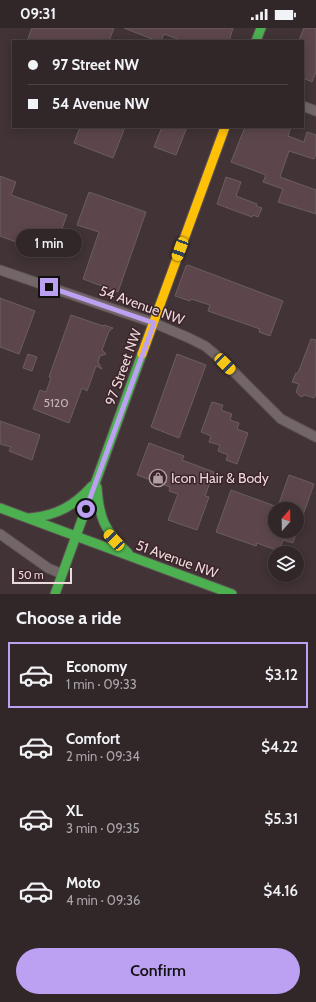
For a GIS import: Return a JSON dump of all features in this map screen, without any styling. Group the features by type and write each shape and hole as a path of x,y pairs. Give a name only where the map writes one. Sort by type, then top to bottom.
{"street":[{"path":"256,40 261,28"},
{"path":"304,106 316,111"},
{"name":"97 Street NW","path":"55,594 225,128"},
{"name":"54 Avenue NW","path":"0,270 154,323 205,346 222,360 281,419 316,437"},
{"path":"26,518 66,510 78,502 97,480"},
{"path":"97,480 98,512 102,523 108,533 132,557"},
{"name":"51 Avenue NW","path":"0,508 232,594"},
{"path":"0,534 48,568 62,574"}],"building":[{"path":"32,28 114,28 109,40 27,40"},
{"path":"124,28 233,28 229,40 180,40 164,34 161,40 154,40"},
{"path":"304,28 316,28 316,72 312,82 304,78 304,40 299,40"},
{"path":"80,128 125,128 113,158 74,143"},
{"path":"162,128 187,128 176,155 154,147"},
{"path":"245,128 291,128 288,136 304,142 307,132 316,135 316,154 314,159 289,151 280,177 316,190 316,214 278,202 283,189 263,182 266,175 231,162"},
{"path":"0,176 16,182 11,195 67,215 52,255 0,236"},
{"path":"226,177 241,182 236,196 257,204 256,206 262,208 258,217 253,215 252,217 217,204"},
{"path":"89,192 146,212 118,292 83,279 99,232 77,225"},
{"path":"188,265 283,301 270,336 259,332 260,329 208,311 210,305 175,296 186,266"},
{"path":"0,298 35,311 19,354 0,347"},
{"path":"71,315 113,328 109,331 102,350 106,354 100,356 98,362 102,369 96,366 87,391 82,388 69,423 33,409 40,390 46,392 51,378 49,377"},
{"path":"311,339 316,340 316,395 314,398 305,395 301,397 296,392 299,384 292,382 296,373 298,373"},
{"path":"28,354 37,357 32,371 23,368"},
{"path":"177,354 206,365 179,438 151,427"},
{"path":"212,402 223,405 221,410 232,414 230,420 239,423 237,429 248,433 237,464 226,460 228,455 218,451 220,445 209,442 211,436 201,432"},
{"path":"0,421 40,435 32,460 9,451 11,447 0,444"},
{"path":"149,443 184,456 182,460 214,472 205,496 209,497 197,530 168,520 178,494 169,491 170,487 137,475"},
{"path":"289,475 314,484 304,512 304,502 279,502"},
{"path":"231,490 268,503 268,538 295,538 293,543 283,540 281,546 268,547 257,543 256,546 216,532"}],"traffic: fast":[{"path":"256,40 261,28"},
{"path":"55,594 142,354"},
{"path":"29,518 48,515 64,509 92,486"},
{"path":"97,487 99,508 105,524 114,538 128,553"},
{"path":"0,508 232,594"}],"traffic: slow":[{"path":"142,354 225,128"}],"place":[{"name":"Icon Hair & Body","path":"158,478"}],"route":[{"path":"49,287 154,323 86,509"}]}
